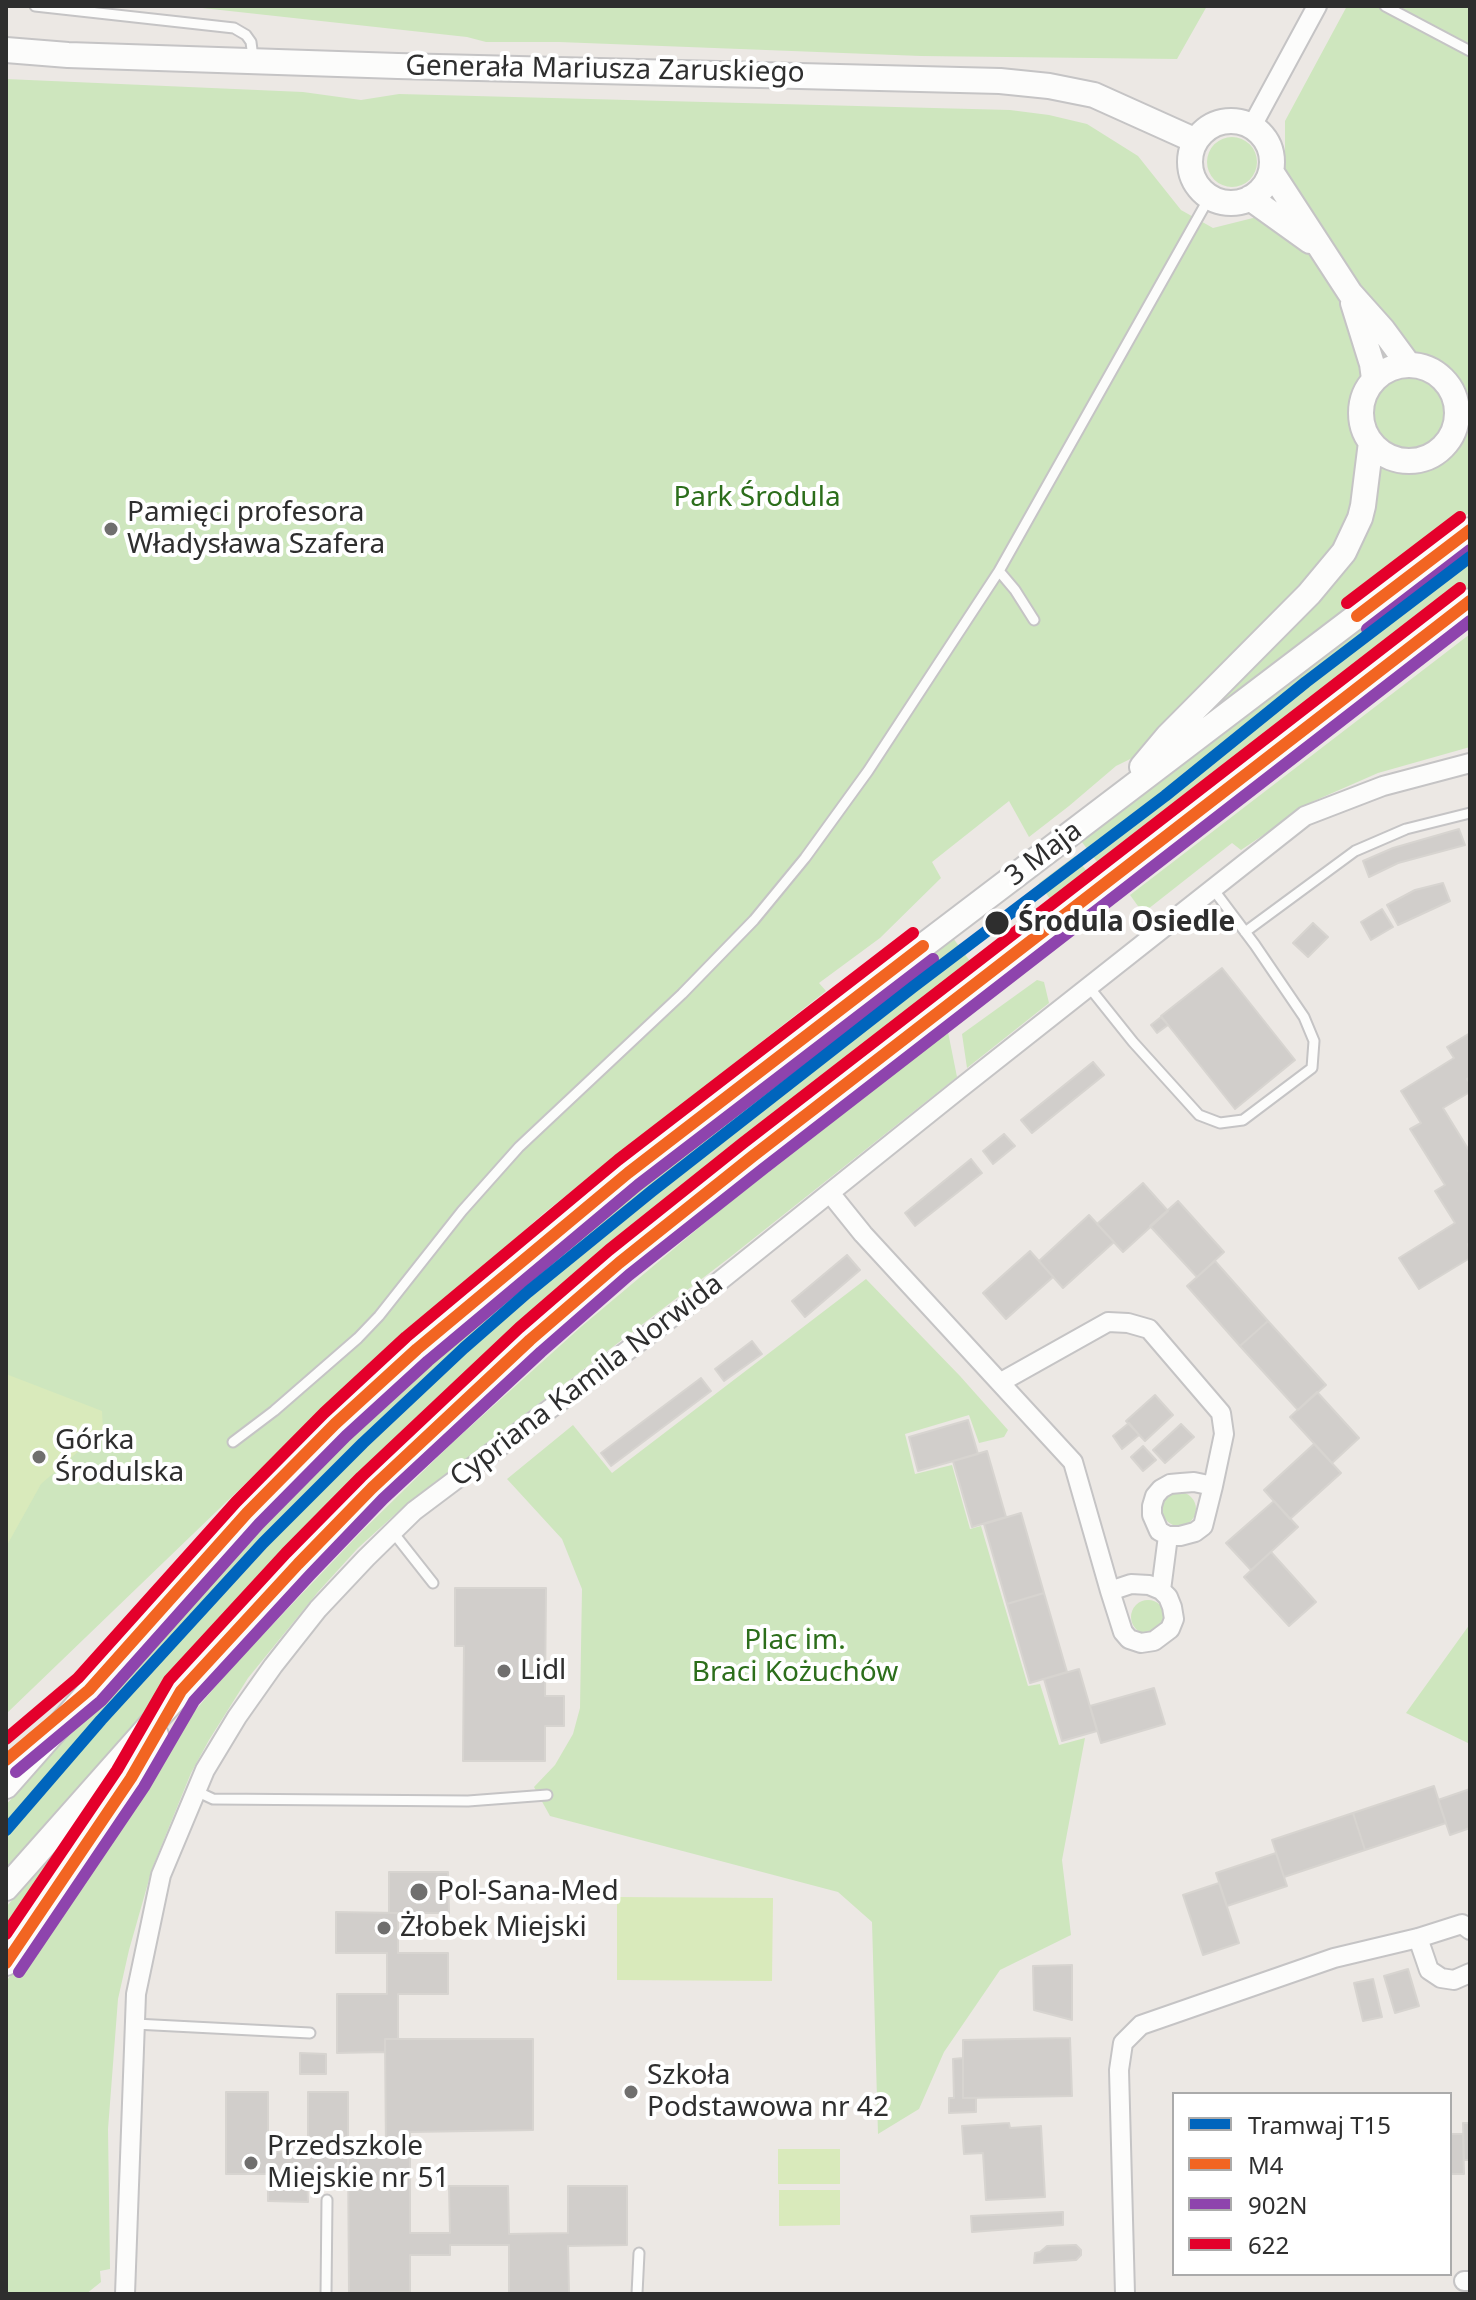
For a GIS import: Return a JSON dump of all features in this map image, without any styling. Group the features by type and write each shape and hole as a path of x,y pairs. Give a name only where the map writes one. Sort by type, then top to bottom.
{"main road":[{"name":"Generała Mariusza Zaruskiego","path":"6,50 253,61 1000,81 1094,95 1194,140"},
{"path":"1237,120 1252,126 1264,136 1271,149 1272,173 1260,192 1250,198 1223,204 1209,198 1197,187 1191,173 1190,155 1194,140 1205,129 1220,122 1237,120"},
{"path":"1272,173 1350,293 1408,364"},
{"path":"1250,198 1325,252"},
{"path":"1350,293 1374,379"},
{"path":"1435,453 1447,444 1463,410 1445,382 1434,372 1408,364 1383,370 1363,395 1360,410 1371,442 1378,450 1390,458 1403,461 1457,449 1470,451"},
{"path":"1114,800 1168,736 1309,594 1344,552 1363,506 1371,442"},
{"name":"3 Maja","path":"6,1786 247,1513 335,1424 417,1349 640,1164 1470,530"},
{"path":"6,1888 298,1564 372,1488 530,1340 619,1263 765,1147 1470,601"},
{"path":"6,1760 89,1690"},
{"path":"6,1963 131,1778 181,1691"}],"street":[{"path":"1252,126 1317,6"},
{"name":"Cypriana Kamila Norwida","path":"125,2294 136,1994 161,1875 205,1770 237,1717 318,1609 414,1511 716,1284 1305,816 1383,786 1470,763"},
{"path":"830,1193 863,1234 1073,1462 1110,1591 1123,1632 1129,1639 1141,1643 1154,1641 1170,1629 1174,1619 1172,1607 1161,1590 1149,1585 1131,1584 1110,1591"},
{"path":"1001,1382 1108,1322 1149,1329 1221,1413 1224,1434 1213,1486 1203,1526 1180,1536 1168,1536 1159,1531 1152,1515 1155,1496 1161,1489 1170,1484 1194,1482 1213,1486"},
{"path":"1161,1590 1168,1536"},
{"path":"1125,2294 1119,2070 1123,2043 1141,2025 1334,1958 1462,1924 1470,1930"},
{"path":"1418,1938 1429,1970 1441,1978 1454,1980 1470,1973"}],"lane":[{"path":"35,6 234,28 251,42 253,61"},
{"path":"1385,6 1470,51"},
{"path":"233,1442 358,1338 519,1147 682,994 754,920 805,858 868,771 999,571 1209,198"},
{"path":"999,571 1034,620"},
{"path":"1245,932 1355,851 1406,829 1470,813"},
{"path":"1089,987 1133,1042 1199,1115 1220,1123 1243,1120 1312,1068 1314,1041 1304,1017 1213,889"},
{"path":"392,1531 433,1583"},
{"path":"196,1791 213,1799 468,1801 547,1795"},
{"path":"135,2024 310,2033"},
{"path":"326,2294 327,2200"},
{"path":"637,2294 639,2253"}],"green space":[{"path":"184,6 1207,6 1177,59 921,56 486,42 467,37"},
{"name":"Park Środula","path":"1347,6 1470,6 1470,512 1185,732 1116,766 1029,837 1009,801 932,862 941,878 880,938 819,983 826,991 544,1213 326,1406 6,1714 6,79 303,92 361,100 399,94 1010,110 1087,124 1138,156 1181,210 1213,228 1253,218 1285,180 1285,121"},
{"path":"1232,137 1250,144 1257,162 1250,180 1232,187 1214,180 1207,162 1214,144"},
{"path":"1470,545 1470,588 1105,872 1081,841"},
{"path":"1470,634 1470,747 1378,773 1314,801 1241,850 1232,843 1143,913 1130,895"},
{"path":"1075,856 1089,874 1052,902 1039,883"},
{"path":"953,938 975,968 648,1225 400,1446 252,1594 6,1870 6,1805 145,1644 315,1460 464,1323 584,1222"},
{"path":"1037,980 1044,982 1049,1003 967,1068 962,1034"},
{"path":"948,1032 957,1077 729,1258 401,1509 358,1548 318,1592 248,1678 191,1773 152,1869 129,1950 118,1999 108,2129 110,2269 100,2271 101,2282 86,2294 6,2294 6,1982 171,1739 232,1667 360,1533 451,1444 582,1326 720,1210"},
{"name":"Plac im. Braci Kożuchów","path":"866,1279 1008,1430 1004,1437 979,1443 969,1415 905,1434 915,1474 952,1465 970,1529 981,1526 1028,1686 1040,1684 1059,1745 1085,1738 1062,1860 1071,1935 1000,1970 944,2052 919,2109 878,2134 872,1922 838,1892 550,1816 534,1787 555,1765 573,1734 580,1708 582,1589 562,1539 507,1479 573,1425 612,1473"},
{"name":"Górka Środulska","path":"6,1374 102,1411 103,1430 41,1484 6,1547"},
{"path":"1179,1492 1191,1497 1196,1509 1191,1521 1179,1526 1167,1521 1162,1509 1167,1497"},
{"path":"1148,1600 1160,1605 1165,1617 1160,1629 1148,1634 1136,1629 1131,1617 1136,1605"},
{"path":"1470,1624 1470,1744 1406,1713"},
{"path":"93,1809 6,1942 6,1907"},
{"path":"617,1897 773,1898 772,1981 617,1980"},
{"path":"778,2149 840,2149 840,2184 778,2184"},
{"path":"779,2190 840,2190 840,2225 779,2226"}],"building":[{"path":"1459,829 1465,845 1398,863 1369,877 1363,861 1393,848"},
{"path":"1443,883 1450,901 1398,925 1387,905 1415,890"},
{"path":"1382,909 1393,927 1371,940 1361,922"},
{"path":"1313,923 1328,937 1308,957 1293,943"},
{"path":"1222,968 1295,1060 1235,1109 1161,1016"},
{"path":"1161,1017 1168,1025 1157,1033 1151,1025"},
{"path":"1470,1033 1470,1077 1467,1079 1470,1092 1443,1108 1470,1152 1470,1258 1419,1289 1399,1258 1455,1223 1435,1191 1445,1185 1410,1129 1421,1123 1401,1091 1454,1058 1447,1047"},
{"path":"1093,1062 1104,1075 1032,1133 1021,1120"},
{"path":"1004,1134 1015,1146 993,1164 983,1151"},
{"path":"971,1159 982,1173 915,1226 905,1213"},
{"path":"1143,1183 1168,1211 1123,1252 1097,1224"},
{"path":"1178,1201 1224,1252 1197,1277 1150,1226"},
{"path":"1089,1215 1114,1242 1063,1288 1039,1261"},
{"path":"1030,1251 1053,1277 1006,1319 983,1293"},
{"path":"847,1255 860,1270 805,1317 792,1301"},
{"path":"1215,1261 1268,1321 1240,1346 1187,1286"},
{"path":"1268,1321 1326,1385 1298,1410 1240,1346"},
{"path":"752,1341 762,1354 724,1381 715,1369"},
{"path":"701,1378 711,1391 611,1466 601,1453"},
{"path":"1317,1392 1359,1438 1332,1463 1290,1417"},
{"path":"1155,1395 1173,1415 1145,1441 1126,1421"},
{"path":"968,1420 978,1454 918,1471 909,1437"},
{"path":"1129,1423 1139,1435 1122,1449 1113,1436"},
{"path":"1181,1424 1194,1437 1165,1463 1153,1450"},
{"path":"1314,1444 1341,1473 1290,1519 1264,1490"},
{"path":"1143,1446 1156,1460 1143,1471 1131,1457"},
{"path":"987,1451 1006,1517 972,1527 953,1461"},
{"path":"1274,1501 1298,1527 1251,1570 1226,1543"},
{"path":"1021,1513 1044,1593 1007,1604 984,1524"},
{"path":"1271,1552 1316,1602 1289,1626 1244,1577"},
{"name":"Lidl","path":"455,1588 546,1588 545,1696 564,1696 564,1726 545,1726 545,1761 463,1761 464,1646 455,1646"},
{"path":"1044,1593 1067,1672 1030,1683 1007,1604"},
{"path":"1079,1669 1097,1731 1062,1741 1044,1679"},
{"path":"1154,1688 1165,1724 1101,1743 1090,1706"},
{"path":"1434,1786 1446,1823 1365,1850 1353,1813"},
{"path":"1470,1789 1470,1828 1450,1835 1438,1800"},
{"path":"1353,1813 1365,1850 1284,1877 1272,1840"},
{"path":"1276,1853 1287,1886 1227,1906 1216,1873"},
{"name":"Pol-Sana-Med","path":"389,1872 448,1872 449,1913 389,1913"},
{"path":"1219,1883 1239,1943 1203,1955 1183,1895"},
{"path":"336,1912 398,1913 398,1953 448,1953 448,1994 398,1994 398,2039 385,2039 385,2052 337,2053 337,1994 387,1994 387,1953 336,1953"},
{"path":"1072,1965 1072,2020 1034,2010 1033,1966"},
{"path":"1408,1969 1419,2006 1395,2013 1384,1976"},
{"path":"1373,1979 1382,2017 1363,2021 1354,1983"},
{"path":"1070,2038 1072,2096 963,2098 963,2040"},
{"path":"385,2039 533,2039 533,2130 410,2132 410,2233 450,2233 449,2186 508,2186 509,2234 568,2233 568,2186 627,2186 627,2245 568,2246 569,2293 509,2293 509,2245 450,2245 450,2255 410,2255 410,2292 349,2293 348,2152 386,2152"},
{"path":"300,2053 326,2054 326,2074 300,2074"},
{"path":"963,2058 963,2098 976,2098 976,2112 949,2113 949,2098 954,2098 953,2059"},
{"path":"226,2092 268,2092 268,2152 308,2151 308,2092 348,2092 348,2173 307,2174 308,2202 268,2201 268,2174 226,2174"},
{"path":"1009,2123 1010,2128 1041,2126 1045,2197 986,2200 983,2153 964,2154 962,2126"},
{"path":"1463,2123 1470,2123 1470,2160 1464,2160"},
{"path":"1452,2134 1463,2134 1464,2174 1452,2174"},
{"path":"1063,2212 1063,2225 972,2232 971,2216"},
{"path":"1076,2245 1081,2255 1076,2260 1034,2263 1035,2253 1047,2246"}],"tram line":[{"name":"T15","path":"6,1830 101,1720 263,1543 363,1443 528,1292 913,987 1165,796 1306,682 1470,557"}],"transit line":[{"name":"622","path":"1347,603 1460,517"},
{"name":"M4","path":"1357,616 1470,530"},
{"name":"902N","path":"1367,629 1470,550"},
{"name":"622","path":"6,1934 117,1770 169,1680 361,1477 519,1328 609,1250 743,1143 1460,588"},
{"name":"M4","path":"6,1963 131,1778 181,1691 372,1488 530,1340 619,1263 753,1156 1470,601"},
{"name":"902N","path":"19,1972 144,1787 194,1701 383,1499 629,1275 1470,621"},
{"name":"622","path":"6,1739 78,1678 236,1502 324,1413 406,1337 618,1160 913,933"},
{"name":"M4","path":"6,1760 89,1690 247,1513 335,1424 417,1349 628,1173 923,946"},
{"name":"902N","path":"16,1772 101,1701 259,1524 346,1436 428,1361 638,1185 933,959"}],"place":[{"name":"Pamięci profesora Władysława Szafera","path":"111,529"},
{"name":"Środula Osiedle","path":"997,923"},
{"name":"Górka Środulska","path":"39,1457"},
{"name":"Lidl","path":"504,1671"},
{"name":"Pol-Sana-Med","path":"419,1892"},
{"name":"Żłobek Miejski","path":"384,1928"},
{"name":"Szkoła Podstawowa nr 42","path":"631,2092"},
{"name":"Przedszkole Miejskie nr 51","path":"251,2163"}]}
